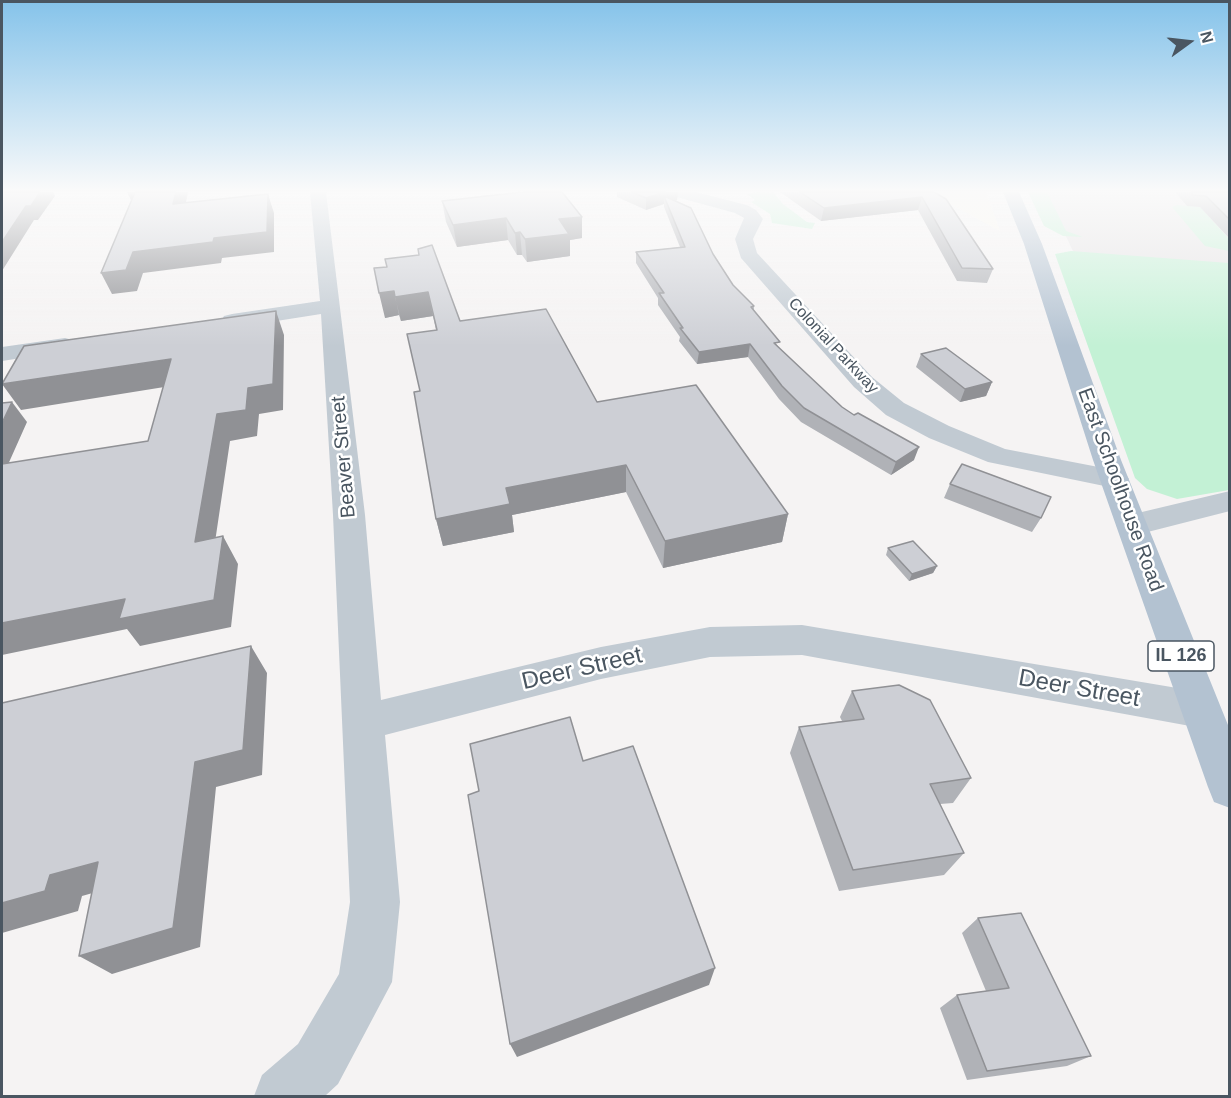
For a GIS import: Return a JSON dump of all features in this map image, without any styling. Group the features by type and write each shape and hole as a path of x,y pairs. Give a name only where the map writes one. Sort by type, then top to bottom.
{"main road":[{"name":"East Schoolhouse Road","path":"1033,243 1114,479 1230,787"}],"street":[{"name":"Beaver Street","path":"324,243 331,306 364,722"},
{"name":"Colonial Parkway","path":"745,243 748,254 863,382 895,409 939,432 998,456 1114,479"},
{"path":"205,324 331,306"},
{"path":"2,354 82,342"},
{"path":"1132,525 1230,501"},
{"name":"Deer Street","path":"364,722 601,663 710,642 802,640 1201,710"},
{"path":"283,1096 318,1064 365,982 375,902 364,722"}],"shaded area":[{"path":"1069,243 1229,243 1229,472 1175,467"}],"green space":[{"path":"1203,243 1229,243 1229,251 1205,246"},
{"path":"1071,251 1229,263 1229,490 1177,499 1147,489 1135,478 1055,254"}],"building":[{"path":"113,243 203,243 133,252 126,270 101,273"},
{"path":"683,243 708,243 733,285 754,306 751,307 780,342 774,343 842,407 854,415 858,413 919,447 896,462 804,408 782,386 750,344 699,352 680,328 683,328 659,293 664,293 636,252 685,247"},
{"path":"948,243 976,243 993,269 962,268"},
{"path":"432,245 460,321 546,309 597,402 696,385 788,514 665,541 626,465 506,488 510,504 436,519 414,392 420,391 407,334 437,330 428,292 395,297 394,291 379,293 374,268 387,267 385,259 419,255 418,249"},
{"path":"276,311 273,384 248,388 246,410 217,414 195,542 223,536 214,600 119,619 125,599 2,623 2,464 148,441 171,359 2,384 24,346"},
{"path":"946,348 992,382 965,389 921,354"},
{"path":"12,402 2,423 2,403"},
{"path":"962,464 1051,497 1041,518 950,484"},
{"path":"913,541 937,566 912,574 888,548"},
{"path":"251,646 243,750 195,762 173,928 79,956 98,862 50,875 45,891 2,903 2,703"},
{"path":"899,685 930,700 971,778 930,784 964,853 853,870 799,727 864,719 852,691"},
{"path":"570,717 583,761 633,746 715,968 510,1044 468,795 479,791 470,744"},
{"path":"1021,913 1091,1056 987,1071 957,995 1009,988 978,918"}]}
